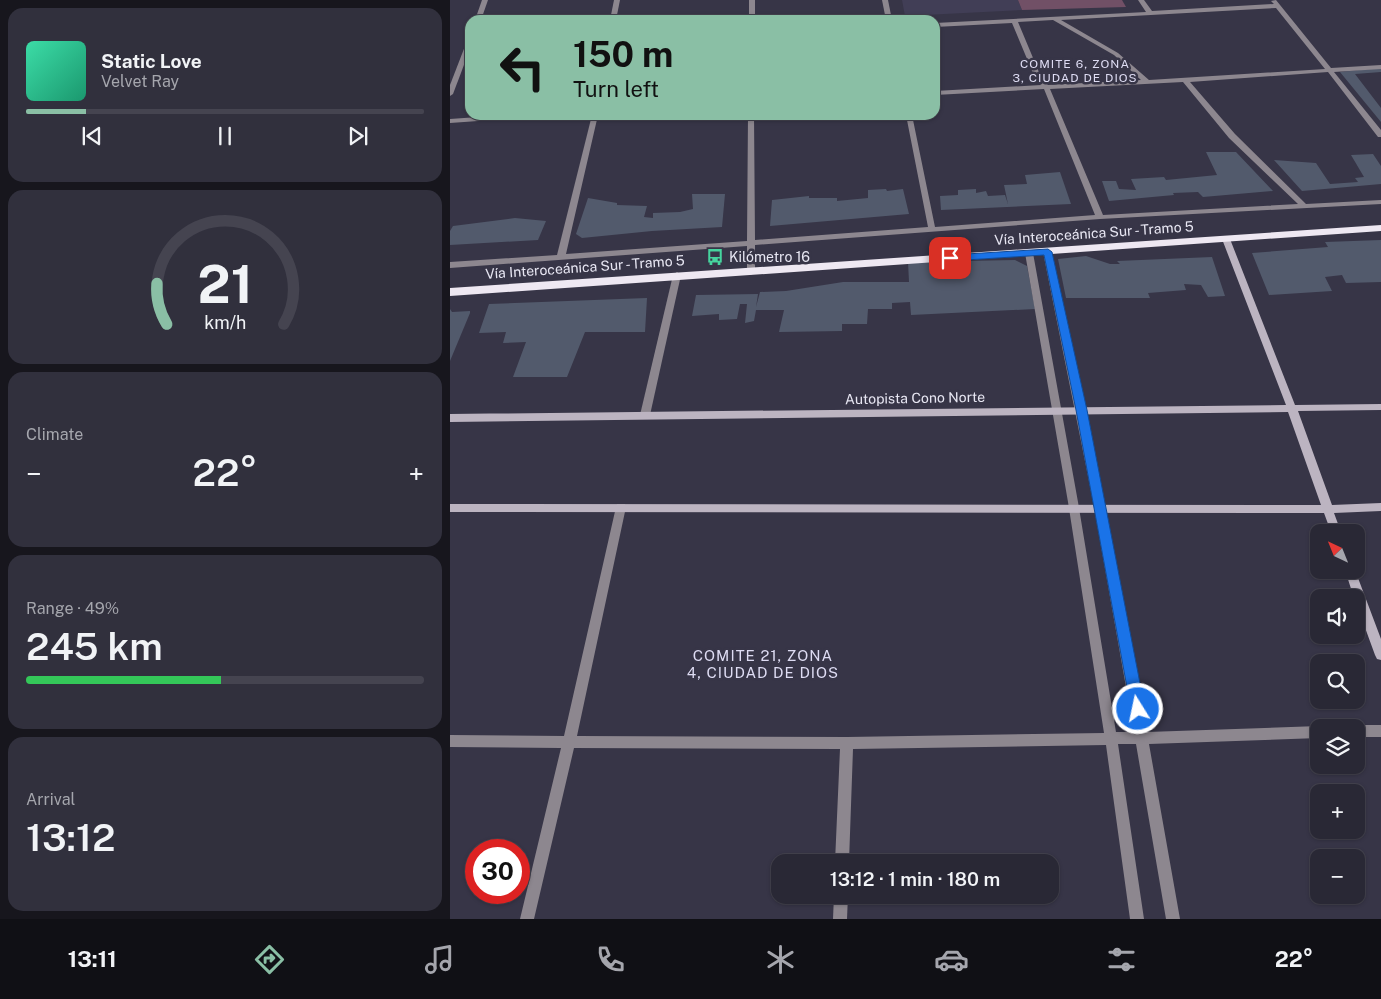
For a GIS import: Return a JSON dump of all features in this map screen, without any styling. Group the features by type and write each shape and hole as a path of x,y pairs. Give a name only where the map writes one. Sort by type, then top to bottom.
{"highway":[{"name":"Vía Interoceánica Sur - Tramo 5","path":"450,292 1381,228"}],"main road":[{"path":"1226,239 1292,408 1333,524"},
{"name":"Autopista Cono Norte","path":"450,418 1381,407"},
{"path":"450,508 1328,509 1381,507"},
{"path":"1353,579 1381,655"}],"street":[{"path":"480,15 485,0"},
{"path":"615,15 617,0"},
{"path":"752,0 752,15"},
{"path":"885,0 888,15"},
{"path":"1141,0 1150,13"},
{"path":"1273,0 1381,135"},
{"path":"940,25 1278,6"},
{"path":"1055,19 1116,54 1147,82"},
{"path":"1014,20 1038,78 1046,87 1100,217"},
{"path":"450,94 465,54"},
{"path":"940,93 1185,80 1381,66"},
{"path":"1185,80 1232,136 1305,207"},
{"path":"450,121 465,120"},
{"path":"561,256 595,120"},
{"path":"751,120 751,272"},
{"path":"910,120 932,229"},
{"path":"450,265 1100,217 1381,202"},
{"path":"1048,252 1082,410 1143,738 1173,919"},
{"path":"1029,253 1075,508 1112,738 1137,919"},
{"path":"645,415 677,276"},
{"path":"527,919 569,742 621,507"},
{"path":"1365,731 1381,731"},
{"path":"450,741 848,743 1143,738 1310,732"},
{"path":"842,854 848,743"},
{"path":"840,919 841,904"}],"shaded area":[{"path":"902,0 1018,0 1022,10 924,15 905,15"},
{"path":"1018,0 1122,0 1126,7 1022,10"}],"building":[{"path":"1381,68 1381,72 1355,74 1381,108 1381,122 1340,72"},
{"path":"1206,152 1236,152 1273,191 1203,197 1198,192 1173,193 1174,195 1109,201 1102,181 1116,181 1119,189 1136,190 1131,179 1164,177 1166,180 1217,175"},
{"path":"1373,154 1381,166 1381,184 1302,191 1274,160 1316,163 1330,184 1358,182 1355,178 1364,177 1351,155"},
{"path":"1060,172 1071,204 941,210 940,196 958,195 958,190 976,189 976,193 986,191 988,196 1005,195 1008,204 1004,185 1027,184 1025,175"},
{"path":"886,189 887,191 903,189 909,214 770,226 772,200 809,196 809,198 837,198 837,201 868,198 868,190"},
{"path":"692,194 725,194 722,227 582,238 576,234 588,198 617,203 617,205 647,206 644,217 653,218 653,213 680,212 693,209"},
{"path":"515,218 546,221 538,240 450,245 450,231 453,226"},
{"path":"1381,240 1381,282 1346,283 1342,275 1325,277 1332,291 1269,295 1252,253 1328,247 1325,242"},
{"path":"1086,256 1110,264 1120,264 1117,261 1212,257 1225,296 1208,297 1201,285 1184,284 1186,290 1148,293 1150,298 1066,298 1058,259"},
{"path":"1015,260 1027,266 1035,309 911,315 910,302 892,303 892,309 868,309 867,324 842,324 842,331 779,332 784,310 756,310 754,321 745,323 747,304 740,304 737,319 719,320 719,314 692,316 696,295 758,294 756,307 760,292 786,291 843,282 909,282 908,262"},
{"path":"647,298 645,332 585,332 567,377 513,377 526,342 503,343 506,332 479,333 489,304"},
{"path":"450,309 452,312 470,311 470,313 450,361"}],"place":[{"name":"Kilómetro 16","path":"715,257"}],"district":[{"name":"COMITE 6, ZONA 3, CIUDAD DE DIOS","path":"1075,71"},
{"name":"COMITE 21, ZONA 4, CIUDAD DE DIOS","path":"763,664"}],"route":[{"path":"950,258 1048,252 1082,410 1138,709"}]}
